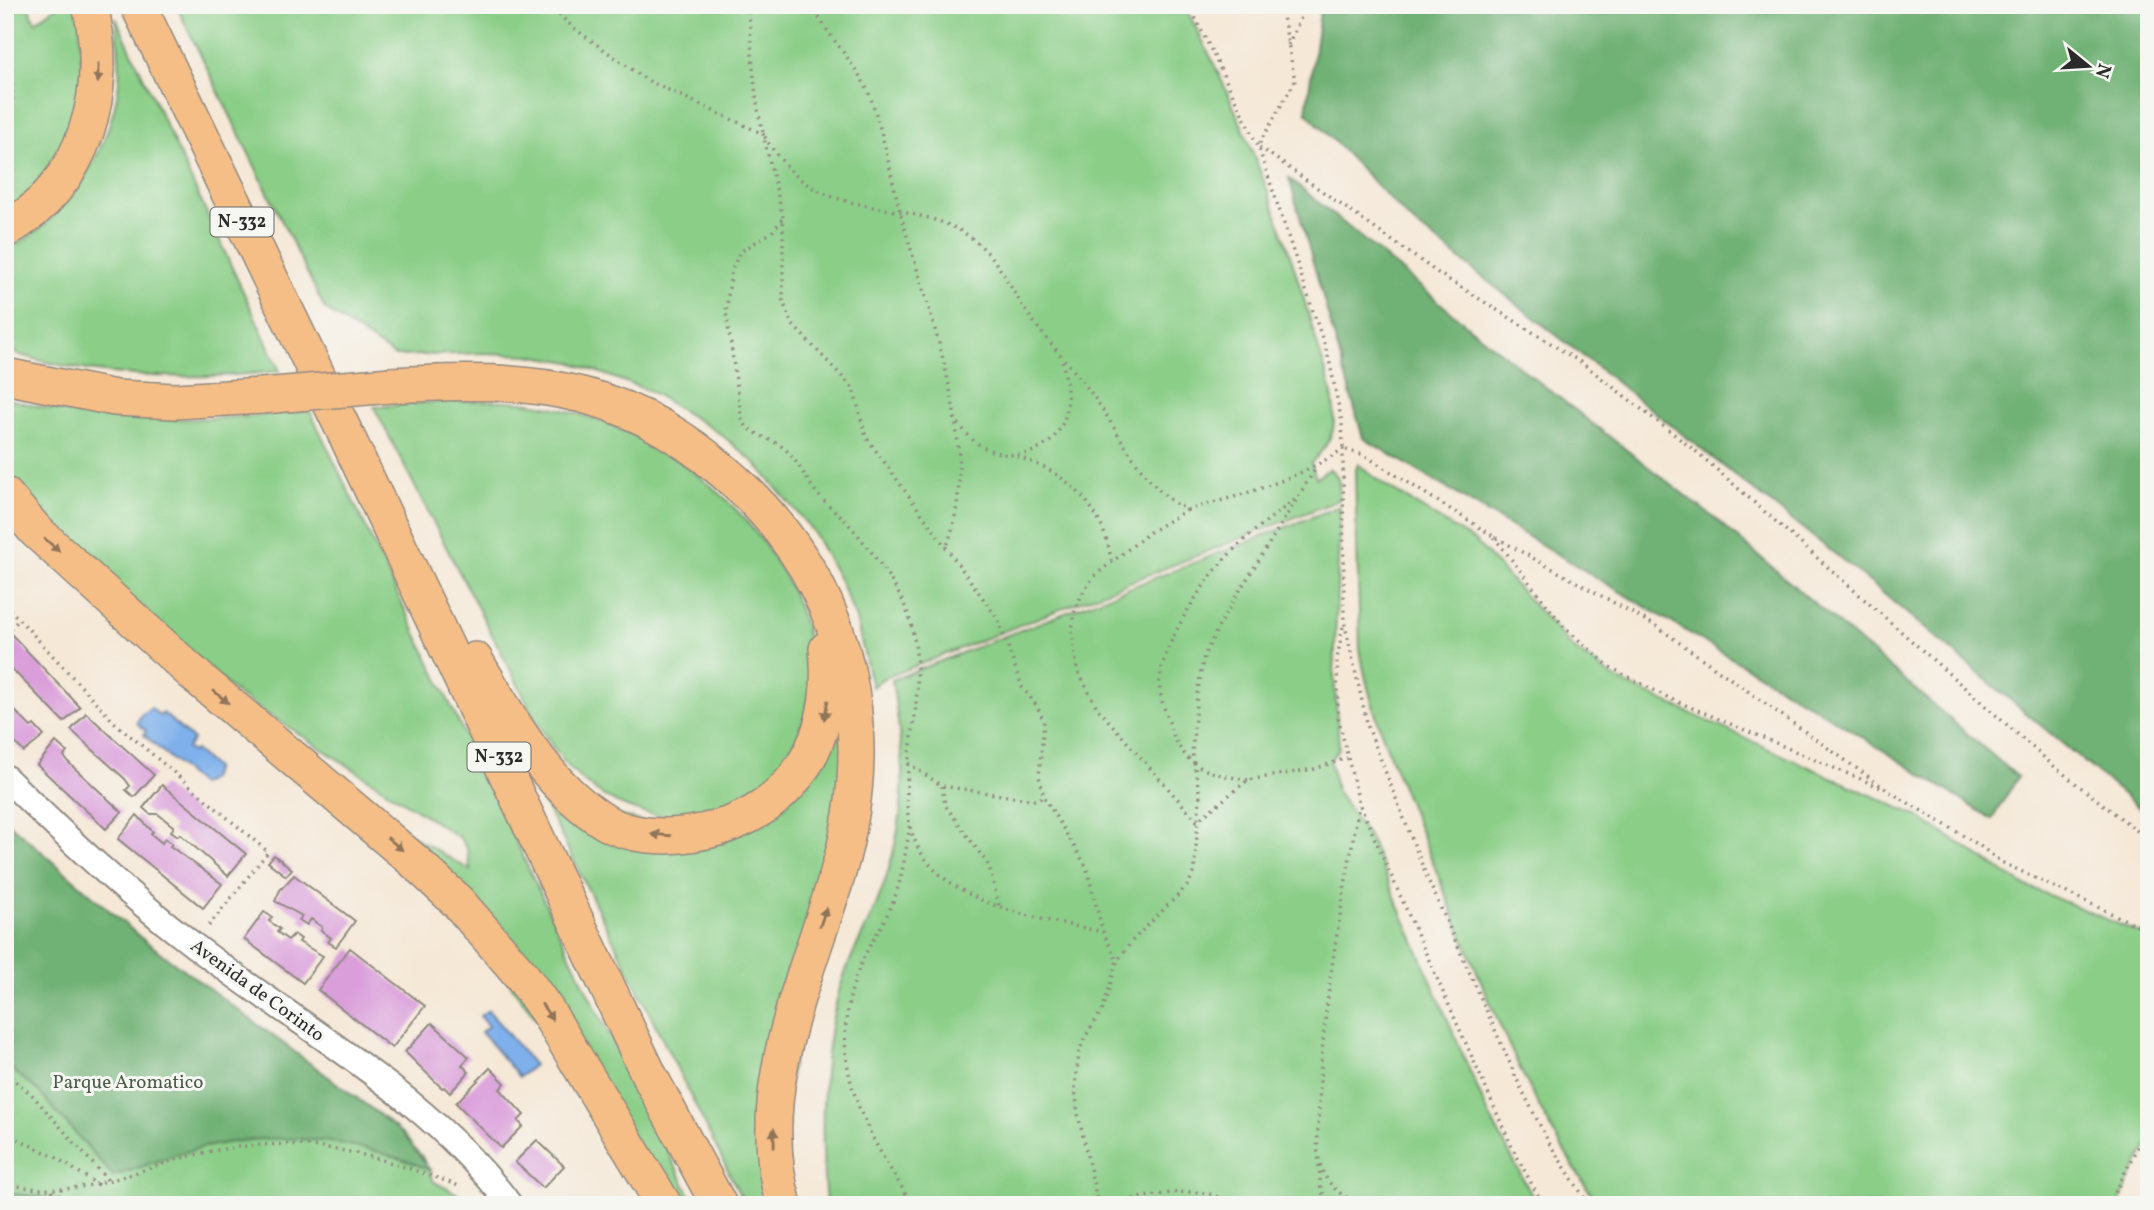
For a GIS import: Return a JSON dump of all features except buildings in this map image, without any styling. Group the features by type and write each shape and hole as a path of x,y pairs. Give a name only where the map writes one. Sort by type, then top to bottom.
{"highway":[{"path":"5,230 31,211 71,165 94,113 99,81 90,5"},
{"name":"N-332","path":"138,5 348,439 649,1075 719,1205"},
{"path":"5,376 61,390 116,398 176,401 391,385 476,382 526,384 581,392 622,406 687,441 717,465 790,540 809,571 843,651 857,723 855,780 843,851 797,995 776,1090 774,1138 777,1182 784,1205"},
{"path":"348,439 374,471 457,629 533,752 562,786 590,812 610,825 645,834 675,836 730,826 778,794 799,773 817,742 831,684 827,645 809,571"},
{"path":"5,495 36,531 187,668 413,860 458,902 522,976 547,1011 664,1205"}],"street":[{"name":"Avenida de Corinto","path":"5,777 88,857 186,939 404,1100 460,1149 510,1205"}],"path":[{"path":"548,5 645,79 763,134 791,171 810,185 837,198 943,220 965,232 997,263 1027,314 1093,396 1156,489 1187,510"},
{"path":"748,5 763,134 783,217 783,301 792,323 853,388 866,437 998,619 1022,687 1037,706 1044,721 1039,776 1044,797 1086,866 1103,932 1117,961"},
{"path":"812,5 825,31 861,76 869,93 878,117 900,211 933,321 953,417 961,477 960,501 946,548"},
{"path":"1189,5 1258,146 1329,359 1342,423 1343,449 1344,621 1338,658 1338,717 1359,803 1512,1147 1543,1205"},
{"path":"1258,146 1295,81 1281,5"},
{"path":"1288,45 1307,5"},
{"path":"5,29 12,61 15,100 5,165"},
{"path":"1258,146 1438,273 1582,363 1637,404 1698,453 2056,768 2149,840"},
{"path":"783,217 772,232 740,252 731,272 726,312 742,421 753,432 783,447 797,462 822,499 862,541 902,600 911,621 919,692 908,763 911,824 916,844 935,870 959,888 999,906 1103,932"},
{"path":"1015,456 1032,453 1060,431 1066,412 1068,390 1062,356"},
{"path":"953,417 970,438 983,447 1052,470 1086,500 1108,536 1111,560"},
{"path":"1197,821 1098,709 1077,670 1072,632 1074,614 1088,585 1111,560 1187,510 1276,484 1317,467 1343,449"},
{"path":"1343,449 1364,455 1493,536 1656,626 1890,792 1947,824 2024,876 2149,931"},
{"path":"1229,1205 1217,1195 1191,1191 1098,1204 1084,1150 1075,1089 1076,1070 1085,1037 1103,1009 1117,961 1186,886 1196,862 1200,796 1192,753 1197,694 1204,656 1224,616 1317,467"},
{"path":"1297,498 1219,566 1182,621 1165,660 1160,692 1172,733 1195,766 1203,771 1248,780 1314,769 1348,758"},
{"path":"1493,536 1563,627 1610,667 1681,704 1890,792"},
{"path":"5,604 114,722 268,852 206,930"},
{"path":"5,633 19,620"},
{"path":"1344,621 1368,727 1426,875 1520,1086 1549,1143 1588,1205"},
{"path":"908,763 942,786 1021,799 1044,797"},
{"path":"1197,821 1248,780"},
{"path":"942,786 945,805 989,866 999,906"},
{"path":"1329,1205 1321,1190 1319,1163 1320,1077 1337,932 1359,803"},
{"path":"911,824 896,896 859,969 850,995 844,1039 847,1067 867,1127 882,1158 913,1205"},
{"path":"5,1072 33,1096 110,1183"},
{"path":"2109,1205 2149,1123"},
{"path":"5,1133 57,1158 98,1186"},
{"path":"49,1191 98,1186 206,1153 272,1144 334,1147 372,1155 462,1187"},
{"path":"1319,1163 1328,1183 1342,1196 1359,1205"},
{"path":"5,1183 49,1191 85,1205"}],"green space":[{"path":"5,5 28,5 35,22 59,5 79,5 83,94 63,158 5,216"},
{"path":"176,5 1184,5 1243,128 1291,257 1329,382 1334,412 1329,439 1311,463 1316,478 1329,469 1336,475 1339,500 882,679 872,687 856,619 840,581 812,530 756,464 722,435 650,391 571,362 528,355 485,353 395,356 325,309"},
{"path":"1321,5 2149,5 2149,816 1854,569 1410,220 1306,112"},
{"path":"116,18 280,371 211,376 141,376 72,367 5,350 5,249 27,238 48,222 66,203 96,157 115,107 119,82"},
{"path":"1289,178 1480,336 1718,521 2018,777 1992,819 1838,722 1363,438"},
{"path":"5,398 81,414 157,419 310,411 589,995 695,1205 677,1205 387,821 470,870 467,849 460,838 237,694 58,533 5,476"},
{"path":"489,401 543,405 612,426 656,447 695,473 725,498 753,529 777,562 795,599 807,637 811,676 806,715 789,753 763,784 729,805 703,813 670,816 638,811 622,805 593,789 568,766 547,738 530,708 374,407"},
{"path":"1358,464 1383,484 1476,542 1573,648 1617,680 1917,816 2022,884 2149,937 2149,1142 2118,1205 1599,1205 1548,1123 1505,1037 1380,729 1360,649 1355,473"},
{"path":"1340,506 1334,675 1339,748 1330,761 1336,790 1370,839 1488,1113 1537,1205 826,1205 823,1095 833,1014 844,976 890,866 900,814 902,763 892,680"},
{"path":"842,708 844,768 768,1205 745,1205 560,833 517,754 552,798 725,843"},
{"name":"Parque Aromatico","path":"5,820 141,938 381,1116 422,1156 434,1182 470,1200 466,1205 5,1205"},
{"name":"Parque Aromatico","path":"5,820 141,938 381,1116 404,1135 430,1170 376,1151 348,1145 263,1139 193,1150 113,1176 38,1091 5,1064"},
{"path":"5,1193 38,1196 69,1205 5,1205"}],"water":[{"path":"151,708 160,716 163,713 193,740 187,748 192,752 195,750 215,768 211,779 200,785 144,735 146,731 137,723 141,715"},
{"path":"488,1010 534,1065 519,1077 481,1032 488,1026 480,1016"}]}
